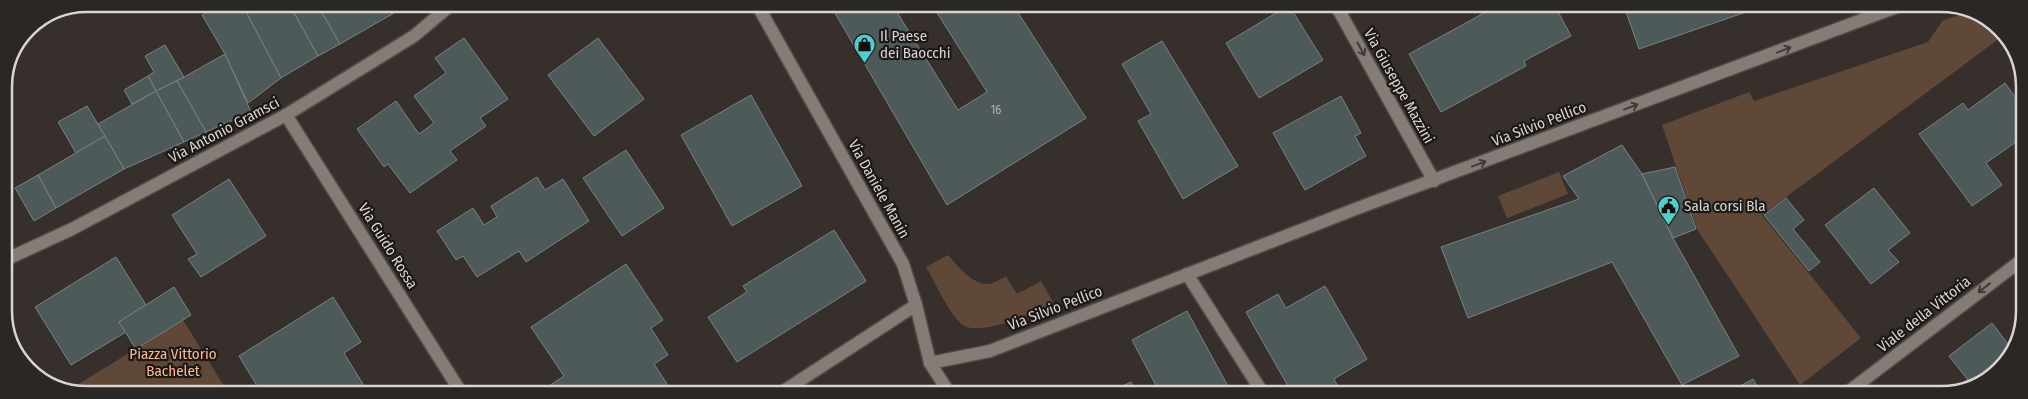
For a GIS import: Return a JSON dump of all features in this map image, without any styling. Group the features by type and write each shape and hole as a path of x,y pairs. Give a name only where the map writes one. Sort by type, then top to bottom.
{"street":[{"name":"Via Antonio Gramsci","path":"12,257 72,229 286,115 414,36 442,12"},
{"name":"Via Daniele Manin","path":"761,12 903,264 916,305 930,363 945,386"},
{"name":"Via Giuseppe Mazzini","path":"1340,12 1434,181"},
{"name":"Via Silvio Pellico","path":"930,363 990,350 1358,208 1886,12"},
{"name":"Via Guido Rossa","path":"286,115 457,386"},
{"name":"Viale della Vittoria","path":"1856,386 2016,264"},
{"path":"1187,274 1258,386"},
{"path":"791,386 916,305"}],"green space":[{"path":"1960,15 1969,18 1990,31 1998,40 1762,215 1861,338 1800,385 1697,229 1662,125 1749,92 1754,101 1928,42 1943,20"},
{"path":"1559,172 1568,194 1507,218 1498,196"},
{"path":"948,255 975,281 987,284 1006,276 1017,294 1041,281 1055,306 995,326 971,328 963,325 953,314 926,267"},
{"name":"Piazza Vittorio Bachelet","path":"183,320 224,386 78,386 76,386"}],"building":[{"path":"207,12 246,12 281,78 248,103 225,54 202,15"},
{"path":"246,12 294,12 318,56 281,78"},
{"path":"294,12 322,12 340,44 318,56"},
{"path":"322,12 394,12 394,13 340,44"},
{"path":"834,12 901,12 898,14 958,110 987,92 937,12 1018,12 1086,118 947,205"},
{"path":"1278,12 1293,12 1323,60 1259,98 1226,43"},
{"path":"1558,12 1571,36 1524,61 1526,66 1441,112 1409,54 1484,13"},
{"path":"1626,12 1746,12 1639,49"},
{"path":"464,38 508,99 480,118 486,126 450,151 457,160 410,193 388,164 384,167 357,129 396,101 419,134 434,123 414,96 446,73 435,58"},
{"path":"598,38 644,99 594,136 548,75"},
{"path":"1162,41 1238,166 1183,199 1138,121 1151,114 1122,64"},
{"path":"165,45 184,77 156,91 148,76 154,72 145,56"},
{"path":"225,54 251,112 206,132 177,81"},
{"path":"148,76 156,91 132,104 124,90"},
{"path":"177,81 206,132 184,142 156,91"},
{"path":"2005,83 2016,98 2016,142 1986,163 2002,185 1972,206 1919,134 1963,103 1968,110"},
{"path":"156,91 184,142 124,169 98,124"},
{"path":"751,95 802,186 732,226 681,135"},
{"path":"1341,96 1361,133 1355,136 1366,156 1305,190 1273,133"},
{"path":"87,106 105,136 76,153 58,122"},
{"path":"105,136 124,169 56,208 38,175"},
{"path":"1622,145 1642,174 1673,238 1739,356 1682,385 1612,262 1468,318 1441,247 1579,199 1563,176"},
{"path":"626,150 664,208 622,236 583,178"},
{"path":"1675,167 1696,229 1673,238 1642,174"},
{"path":"38,175 56,208 34,221 15,188"},
{"path":"537,177 545,190 563,179 589,221 526,262 519,251 477,277 463,256 456,260 437,231 473,208 484,225 497,217 491,206"},
{"path":"229,179 266,236 201,277 188,259 197,254 172,215"},
{"path":"1874,188 1910,233 1888,250 1899,262 1871,284 1825,225"},
{"path":"1786,198 1804,220 1793,229 1820,262 1809,271 1764,215"},
{"path":"834,230 866,281 737,362 708,317 747,292 743,286"},
{"path":"116,257 146,305 119,322 126,332 71,365 35,307"},
{"path":"626,264 663,320 651,328 668,355 654,364 668,386 549,386 564,376 531,327"},
{"path":"1325,286 1367,359 1334,379 1338,386 1288,386 1246,312 1278,294 1286,308"},
{"path":"174,287 191,315 136,349 119,322"},
{"path":"333,297 361,342 344,353 364,386 257,386 239,356"},
{"path":"1187,311 1228,386 1156,386 1132,340"},
{"path":"1992,323 2008,344 1990,368 1965,382 1968,380 1949,356"},
{"path":"1753,379 1757,386 1740,386"},
{"path":"1131,382 1133,386 1123,386"}],"place":[{"name":"Il Paese dei Baocchi","path":"864,64"},
{"name":"Sala corsi Bla","path":"1668,225"}]}
